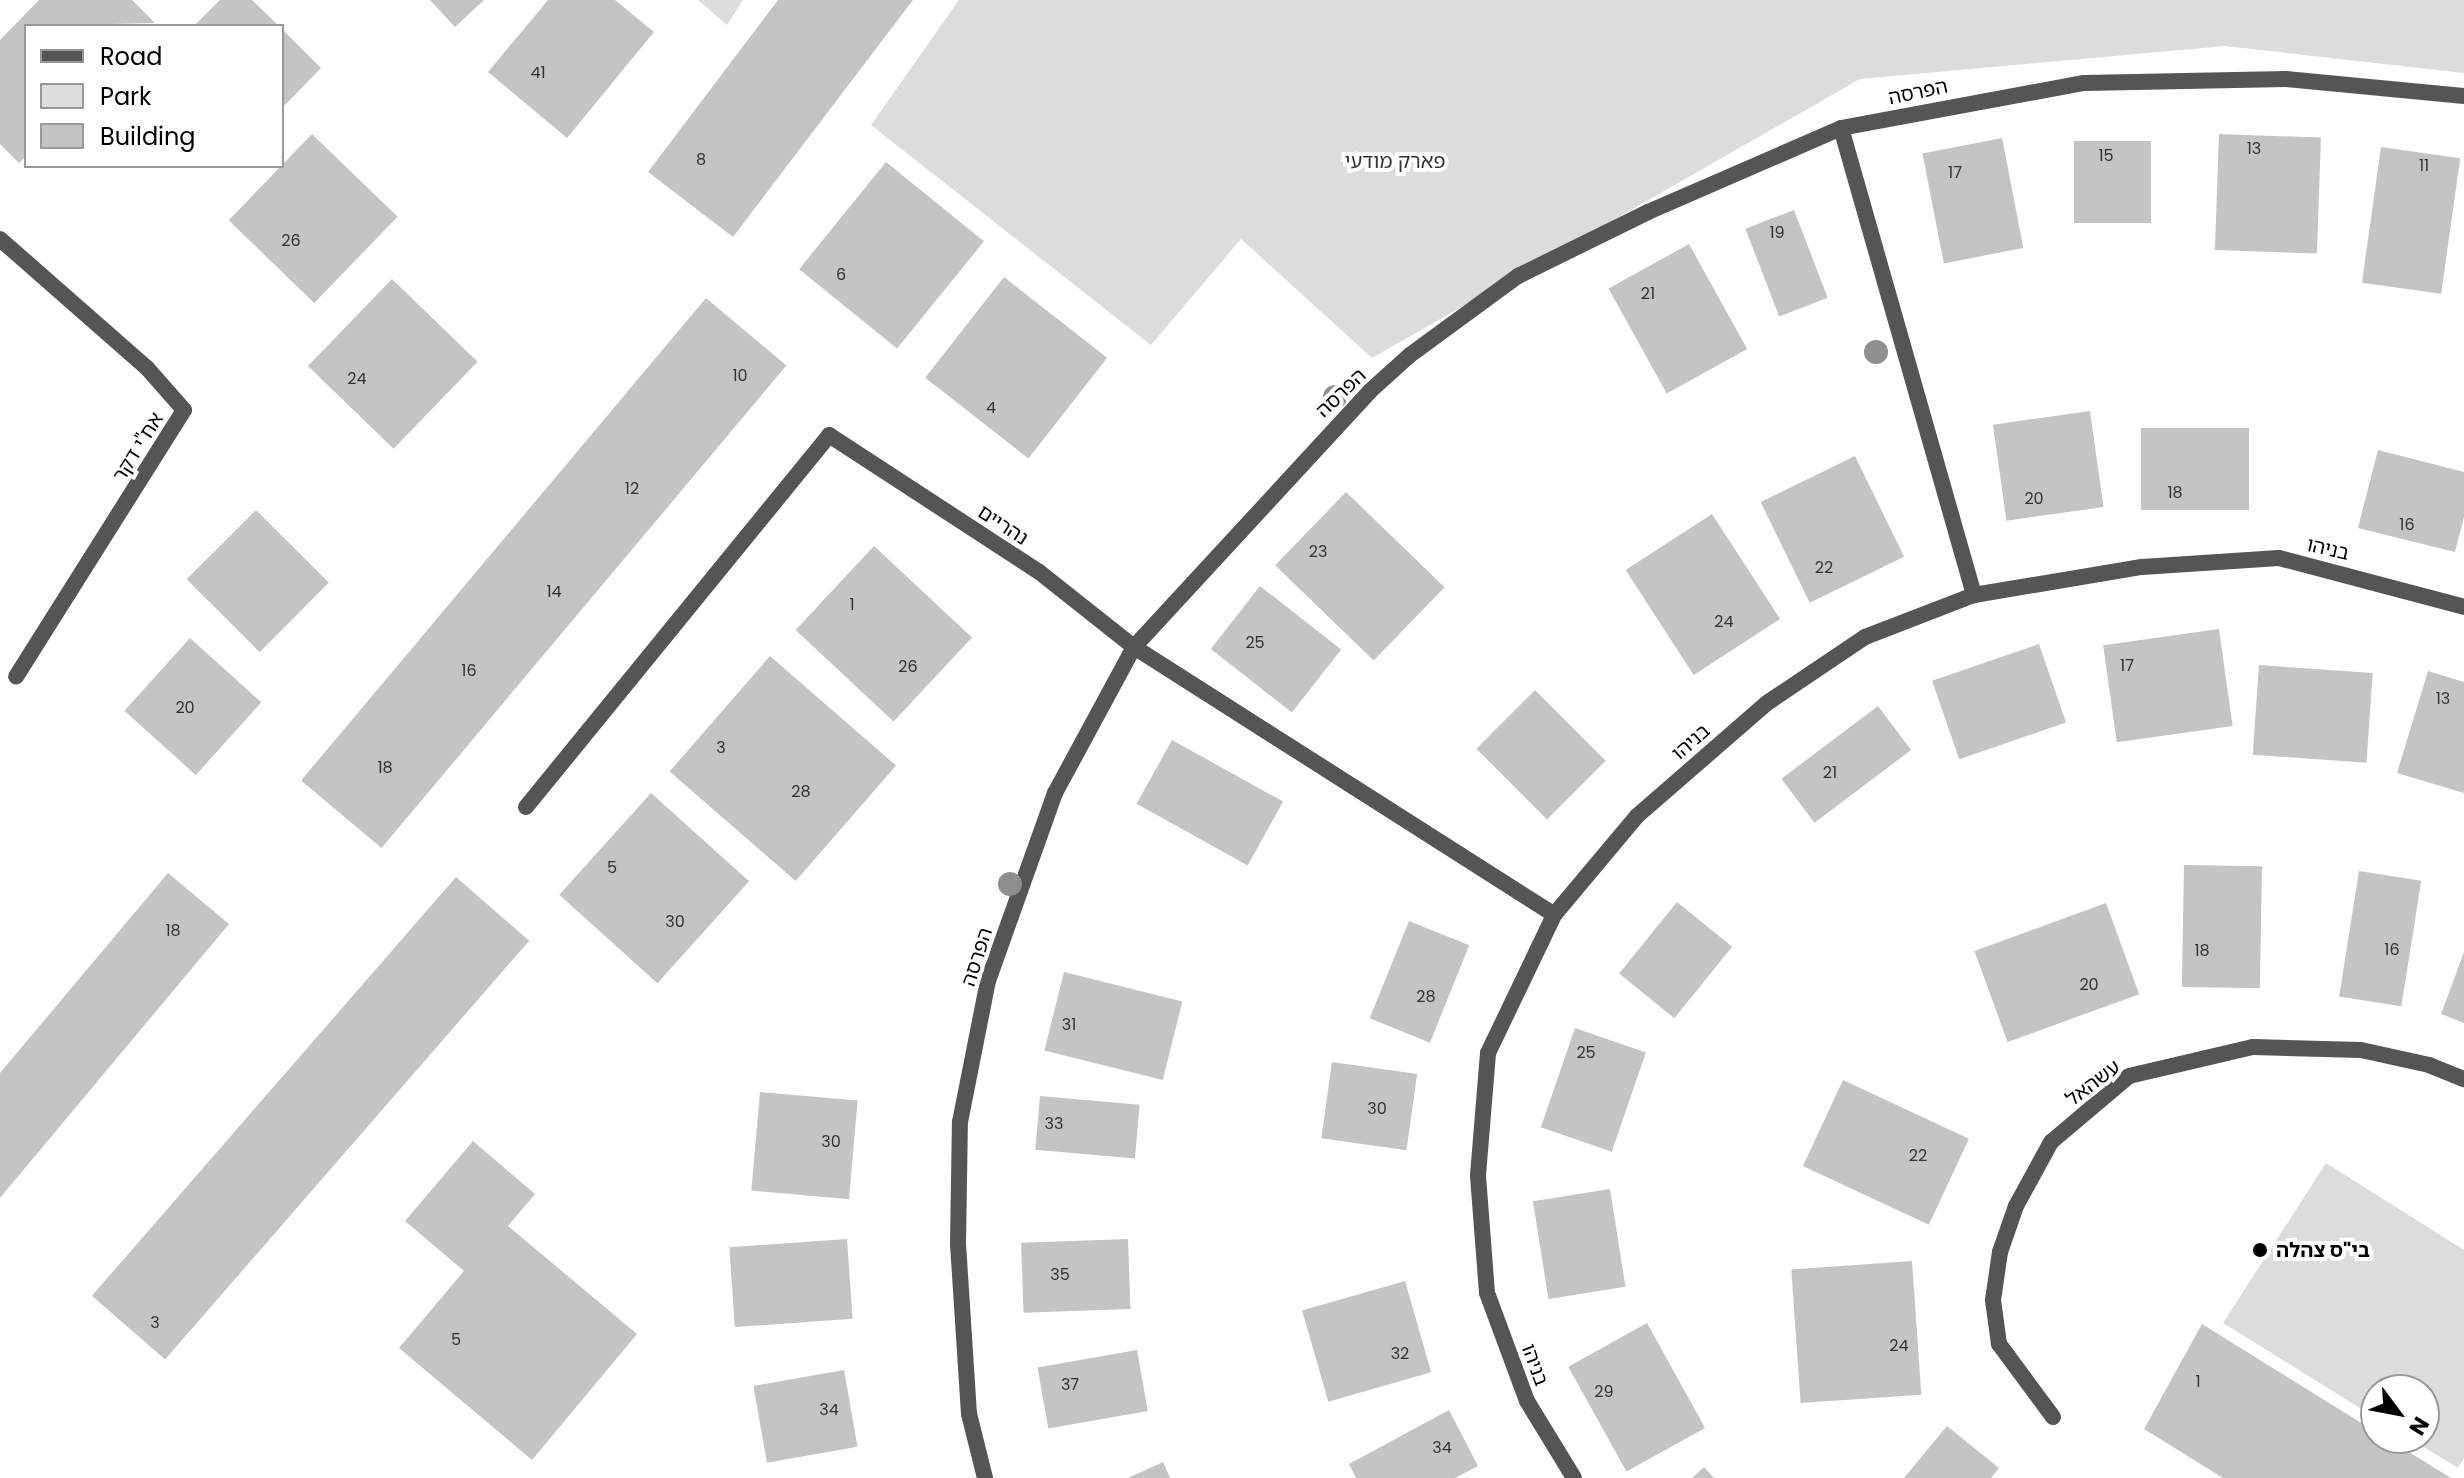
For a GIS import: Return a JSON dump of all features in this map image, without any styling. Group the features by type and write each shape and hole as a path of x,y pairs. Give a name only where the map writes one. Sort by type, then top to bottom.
{"street":[{"name":"הפרסה","path":"985,1478 969,1414 958,1244 960,1122 988,981 1055,793 1134,647 1332,427 1422,346 1518,276 1648,212 1841,128 2084,83 2286,79 2464,96"},
{"path":"1841,128 1974,595"},
{"name":"אח\"י דקר","path":"0,239 147,368 184,410 16,677"},
{"name":"נהריים","path":"526,807 829,435 1038,571 1134,647 1554,915"},
{"name":"בניהו","path":"1574,1478 1527,1401 1487,1293 1478,1175 1488,1053 1554,915 1637,816 1767,703 1865,637 1974,595 2142,567 2279,558 2464,607"},
{"name":"עשהאל","path":"2053,1417 1999,1344 1993,1300 2000,1252 2016,1206 2051,1142 2129,1076 2253,1047 2361,1050 2429,1065 2464,1079"}],"green space":[{"path":"698,0 743,0 727,25"},
{"name":"פארק מודעי","path":"959,0 2464,0 2464,73 2225,46 1860,79 1372,358 1241,239 1151,345 871,125"},
{"path":"2326,1163 2464,1250 2464,1458 2458,1468 2435,1454 2440,1454 2440,1374 2360,1374 2360,1408 2223,1323"}],"building":[{"path":"39,0 132,0 155,23 24,24 24,158 19,163 0,144 0,40"},
{"path":"220,0 252,0 277,24 196,24"},
{"path":"430,0 484,0 455,27"},
{"path":"548,0 615,0 654,32 567,138 488,72"},
{"path":"778,0 913,0 733,237 648,172"},
{"path":"284,31 321,68 284,106"},
{"path":"312,134 398,217 314,303 229,220 279,168 284,168 284,163"},
{"path":"2219,134 2321,138 2317,253 2215,250"},
{"path":"2002,138 2023,248 1944,263 1922,153"},
{"path":"2074,141 2151,141 2151,223 2074,223"},
{"path":"2381,147 2460,158 2441,294 2362,283"},
{"path":"886,162 984,241 897,349 799,269"},
{"path":"1794,210 1828,298 1779,316 1745,229"},
{"path":"1689,244 1747,349 1667,394 1609,289"},
{"path":"1004,277 1107,358 1028,459 925,378"},
{"path":"392,279 478,362 394,449 308,366"},
{"path":"706,298 786,365 381,848 301,781"},
{"path":"2090,411 2103,507 2006,521 1993,425"},
{"path":"2141,428 2249,428 2249,510 2141,510"},
{"path":"2378,450 2464,472 2464,517 2455,552 2358,528"},
{"path":"1855,456 1904,557 1810,603 1761,502"},
{"path":"1346,492 1445,587 1374,661 1275,565"},
{"path":"256,510 329,583 260,652 187,579"},
{"path":"1712,514 1780,619 1694,675 1626,570"},
{"path":"874,546 972,637 894,721 796,630"},
{"path":"1260,586 1341,649 1292,712 1211,649"},
{"path":"2219,629 2233,726 2117,742 2103,645"},
{"path":"190,638 261,702 196,775 124,711"},
{"path":"2039,644 2066,722 1959,759 1932,681"},
{"path":"770,656 896,766 796,881 670,771"},
{"path":"2259,665 2373,673 2366,763 2253,755"},
{"path":"2428,671 2464,682 2464,793 2397,773"},
{"path":"1535,690 1606,761 1547,819 1476,749"},
{"path":"1878,706 1911,750 1814,823 1781,779"},
{"path":"1172,740 1283,802 1248,865 1137,804"},
{"path":"651,793 749,881 657,983 559,895"},
{"path":"2184,865 2262,866 2260,988 2182,987"},
{"path":"2359,871 2421,881 2401,1006 2339,996"},
{"path":"168,873 229,924 0,1198 0,1073"},
{"path":"456,877 529,941 165,1360 92,1296"},
{"path":"1677,902 1732,947 1674,1018 1619,973"},
{"path":"2106,903 2139,994 2008,1042 1974,951"},
{"path":"1409,921 1469,945 1430,1043 1370,1018"},
{"path":"2464,952 2464,1023 2441,1014"},
{"path":"1064,972 1182,1002 1163,1080 1044,1051"},
{"path":"1575,1028 1646,1052 1612,1152 1541,1127"},
{"path":"1332,1062 1417,1074 1406,1150 1321,1138"},
{"path":"1843,1080 1969,1139 1929,1225 1803,1166"},
{"path":"760,1092 858,1101 849,1199 751,1191"},
{"path":"1040,1096 1140,1105 1135,1159 1035,1150"},
{"path":"473,1141 535,1194 508,1226 637,1334 532,1460 399,1348 464,1271 405,1221"},
{"path":"1610,1189 1625,1287 1548,1299 1533,1201"},
{"path":"847,1239 853,1319 735,1327 729,1247"},
{"path":"1128,1239 1130,1309 1024,1313 1021,1243"},
{"path":"1912,1261 1921,1395 1801,1403 1791,1269"},
{"path":"1405,1281 1431,1372 1328,1402 1302,1310"},
{"path":"1647,1323 1705,1428 1626,1472 1568,1367"},
{"path":"2202,1324 2360,1422 2360,1454 2412,1454 2451,1478 2223,1478 2144,1429"},
{"path":"1137,1350 1148,1411 1048,1429 1038,1368"},
{"path":"844,1370 858,1447 767,1463 753,1386"},
{"path":"1449,1410 1478,1466 1455,1478 1356,1478 1349,1464"},
{"path":"1947,1426 1999,1468 1991,1478 1904,1478"},
{"path":"1163,1462 1170,1478 1128,1478"},
{"path":"1704,1467 1714,1478 1692,1478"}],"place":[{"name":"בי\"ס צהלה","path":"2260,1250"}]}
